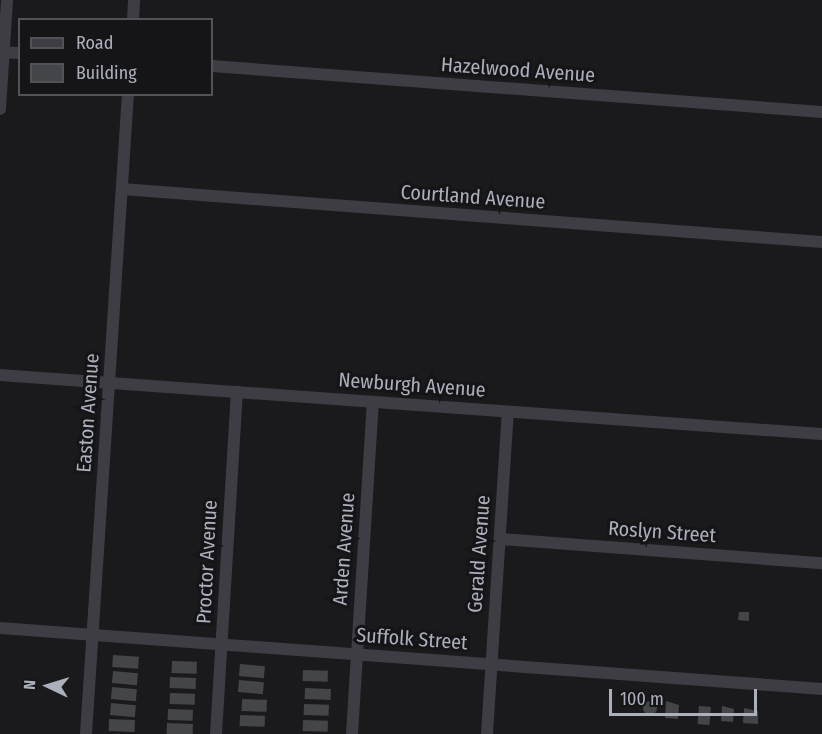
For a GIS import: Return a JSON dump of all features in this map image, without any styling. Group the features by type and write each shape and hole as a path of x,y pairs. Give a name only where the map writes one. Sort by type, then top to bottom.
{"street":[{"path":"0,109 7,0"},
{"path":"133,18 134,0"},
{"path":"2,52 18,53"},
{"name":"Hazelwood Avenue","path":"213,66 822,112"},
{"name":"Easton Avenue","path":"86,734 128,96"},
{"name":"Courtland Avenue","path":"122,189 822,242"},
{"name":"Newburgh Avenue","path":"0,375 822,434"},
{"name":"Proctor Avenue","path":"216,734 237,392"},
{"name":"Arden Avenue","path":"352,734 373,402"},
{"name":"Gerald Avenue","path":"487,734 508,412"},
{"name":"Roslyn Street","path":"500,539 822,564"},
{"name":"Suffolk Street","path":"0,628 822,689"}],"building":[{"path":"739,612 749,612 749,621 738,620"},
{"path":"113,655 139,657 138,669 112,667"},
{"path":"172,661 197,662 197,674 172,673"},
{"path":"240,664 265,666 264,678 239,676"},
{"path":"303,670 328,671 328,682 303,681"},
{"path":"113,671 138,673 137,685 112,683"},
{"path":"170,677 196,678 196,689 170,688"},
{"path":"239,680 264,682 263,694 238,692"},
{"path":"112,687 137,689 136,701 111,699"},
{"path":"305,688 331,689 331,700 305,699"},
{"path":"170,693 195,694 195,705 170,704"},
{"path":"242,699 267,700 267,712 242,711"},
{"path":"647,701 653,701 657,708 653,715 647,715 643,711 643,705"},
{"path":"666,701 679,705 678,719 665,718"},
{"path":"111,703 136,705 135,717 110,715"},
{"path":"304,704 329,705 329,716 304,715"},
{"path":"699,706 711,707 709,725 697,724"},
{"path":"722,706 734,709 733,722 721,721"},
{"path":"744,708 758,711 758,724 743,723"},
{"path":"168,709 193,710 193,721 168,720"},
{"path":"240,715 265,716 265,727 240,726"},
{"path":"109,719 135,720 135,732 109,731"},
{"path":"303,720 328,721 328,732 303,731"},
{"path":"167,723 193,724 193,734 167,734"}]}
